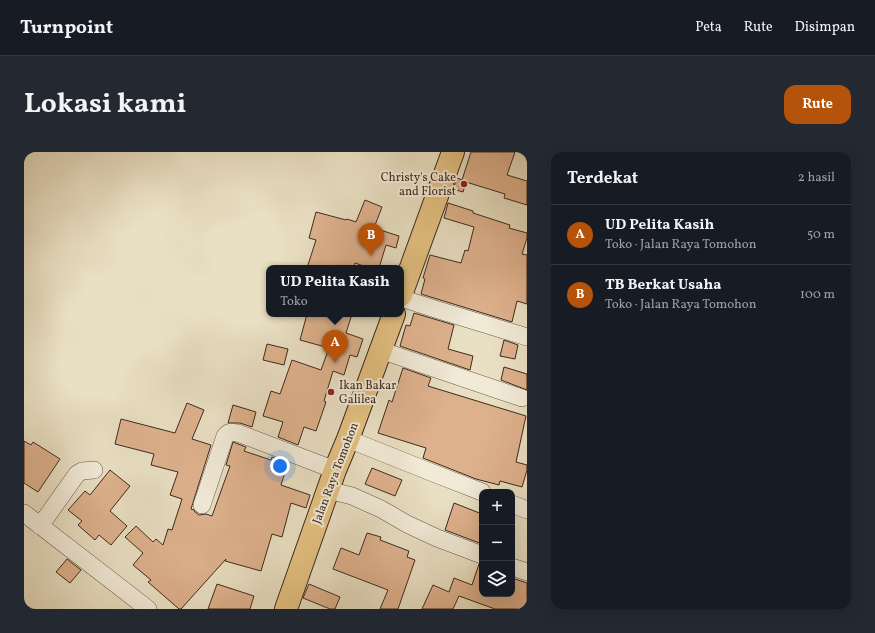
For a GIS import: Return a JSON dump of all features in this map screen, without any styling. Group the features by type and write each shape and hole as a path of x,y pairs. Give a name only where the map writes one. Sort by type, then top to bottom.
{"highway":[{"path":"404,289 453,152"},
{"name":"Jalan Raya Tomohon","path":"286,609 335,470 393,317"}],"street":[{"path":"404,298 527,337"},
{"path":"380,350 522,398"},
{"path":"202,506 225,436 228,433 238,433 335,470"},
{"path":"348,438 479,491"},
{"path":"40,526 76,474 82,471 94,470"},
{"path":"328,490 352,496 382,509 407,524 437,538 479,554"},
{"path":"515,505 527,510"},
{"path":"24,513 148,609"},
{"path":"515,568 527,572"}],"building":[{"path":"471,152 515,152 507,175 527,181 527,205 504,198 505,194 466,182 463,192 453,189 457,178 462,180"},
{"path":"365,200 382,207 374,228 399,236 396,248 386,245 380,265 361,265 355,263 355,265 308,265 316,240 309,238 316,212 356,222"},
{"path":"448,203 510,225 509,228 527,233 522,254 527,255 527,304 517,301 512,322 421,294 425,279 423,278 430,255 461,263 465,250 468,251 474,227 444,218"},
{"path":"414,313 454,325 448,349 473,356 470,370 400,346 406,325 410,326"},
{"path":"306,317 351,317 346,333 363,339 357,357 350,355 344,375 333,371 324,401 326,402 316,431 304,427 298,445 278,437 283,422 263,416 271,391 280,394 292,360 321,370 329,348 300,340"},
{"path":"504,340 518,345 515,359 500,356"},
{"path":"267,344 288,349 284,365 263,360"},
{"path":"504,367 527,374 527,390 501,380"},
{"path":"403,368 431,378 428,386 526,416 516,462 527,465 522,487 500,481 499,485 476,479 423,458 426,448 378,433 389,400 392,402"},
{"path":"187,403 204,410 192,439 211,445 191,509 199,515 206,514 212,516 230,466 226,465 233,442 246,447 244,451 271,460 272,457 288,463 281,485 310,495 306,508 291,503 282,537 272,534 261,571 225,561 226,559 181,609 179,609 148,582 151,580 133,565 143,553 125,537 136,526 153,542 156,539 163,545 168,529 172,530 182,499 170,495 178,472 151,465 154,454 115,444 121,419 175,433"},
{"path":"233,405 256,412 252,427 240,423 228,423"},
{"path":"24,441 31,445 33,442 60,459 38,492 24,483"},
{"path":"372,468 402,480 395,496 365,484"},
{"path":"110,470 130,486 110,511 127,526 111,545 99,535 95,540 78,525 82,521 68,510 85,491 90,495"},
{"path":"454,503 479,513 479,543 445,530"},
{"path":"367,533 381,537 380,540 409,551 407,557 415,560 398,609 380,609 388,590 333,569 341,548 359,555"},
{"path":"67,559 81,570 70,583 56,572"},
{"path":"479,564 479,597 515,597 515,579 527,583 527,609 495,609 459,596 453,609 422,609 433,585 449,592 454,578 472,585"},
{"path":"217,584 254,596 250,609 208,609"},
{"path":"309,584 340,597 335,609 330,609 303,598"}],"place":[{"name":"Christy's Cake and Florist","path":"464,184"},
{"name":"TB Berkat Usaha","path":"371,256"},
{"name":"UD Pelita Kasih","path":"335,363"},
{"name":"Ikan Bakar Galilea","path":"331,392"}]}
